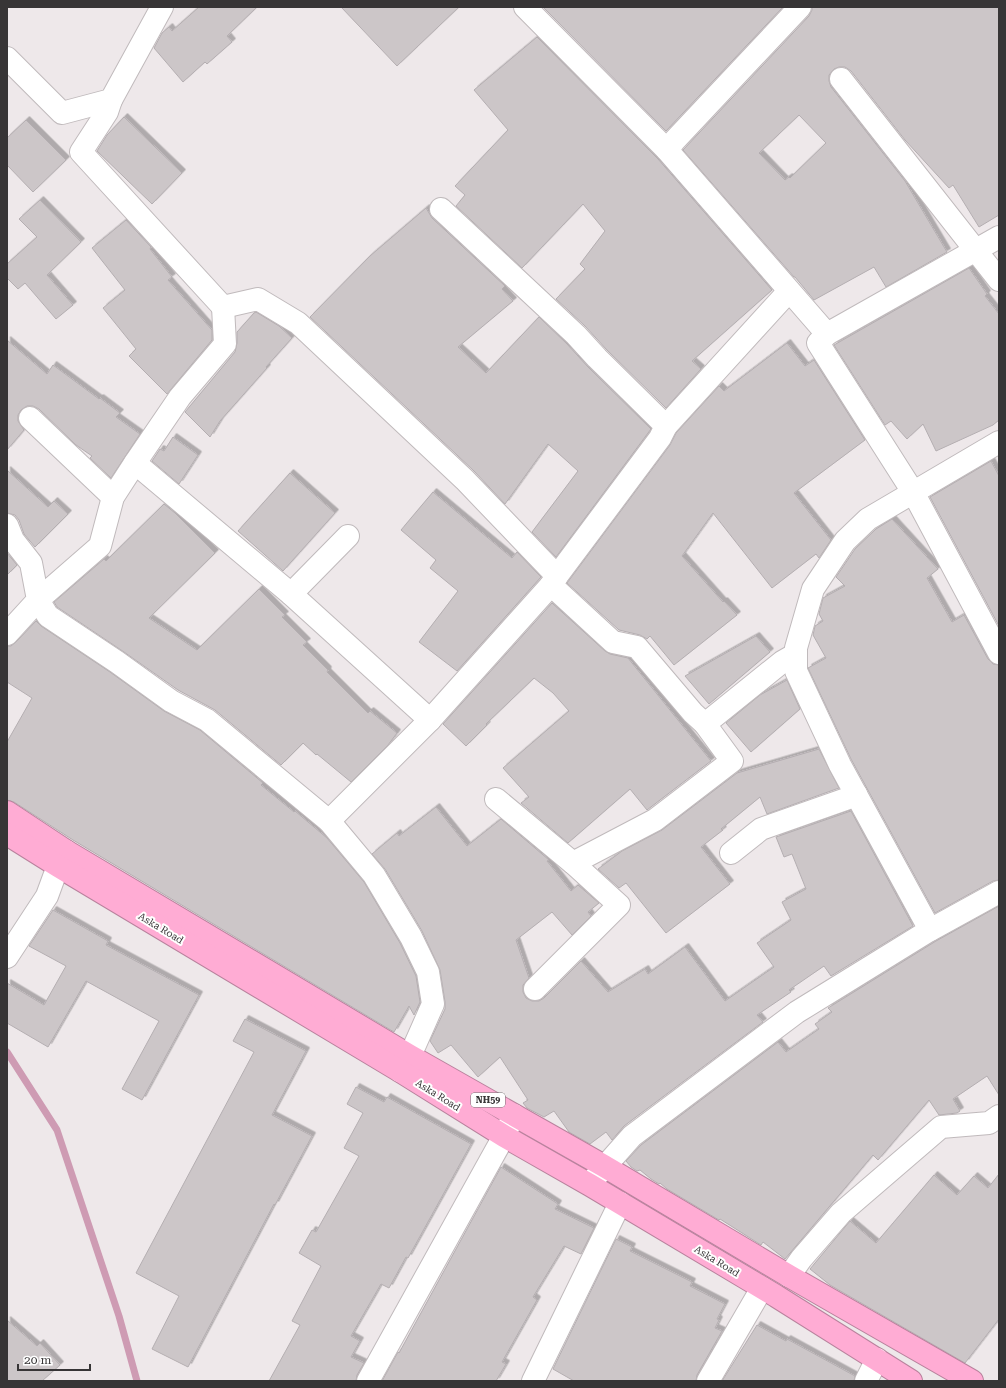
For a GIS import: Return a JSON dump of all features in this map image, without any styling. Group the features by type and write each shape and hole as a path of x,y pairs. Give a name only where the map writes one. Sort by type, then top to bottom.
{"highway":[{"name":"NH59","path":"7,812 62,859"},
{"name":"NH59","path":"7,834 62,859 405,1063 514,1115 604,1166 789,1276 972,1381"},
{"name":"Aska Road","path":"405,1063 504,1136 590,1185 762,1288 911,1381"}],"street":[{"path":"7,634 38,600 100,546 113,497 134,463 180,397 225,344 223,307 82,152 107,112 111,100 162,7"},
{"path":"525,7 667,150 827,334"},
{"path":"667,150 800,7"},
{"path":"7,58 62,113 111,100"},
{"path":"841,78 999,280"},
{"path":"441,209 576,335 597,358 666,426"},
{"path":"999,237 827,334 818,343 913,492 999,653"},
{"path":"329,821 430,720 554,580 660,438 666,426 789,291"},
{"path":"223,307 258,299 298,323 466,480 554,580 613,642 637,647 693,713 705,724 732,761 655,820 573,863"},
{"path":"30,418 113,497"},
{"path":"930,930 840,765 796,671 796,648 813,589 845,541 868,519 999,442"},
{"path":"134,463 291,594 430,720"},
{"path":"7,525 13,540 31,563 38,600 48,616 117,662 171,701 207,720 329,821 374,875 412,937 428,972 433,1004 405,1063"},
{"path":"291,594 348,536"},
{"path":"705,724 782,662 796,654"},
{"path":"731,853 761,829 846,799 856,794"},
{"path":"496,799 573,863 619,905 535,989"},
{"path":"7,957 47,896 62,859"},
{"path":"590,1185 604,1166 632,1136 797,1012 930,930 999,892"},
{"path":"368,1381 504,1136 514,1115"},
{"path":"789,1276 801,1259 841,1213 941,1126 989,1123 999,1116"},
{"path":"533,1381 620,1203"},
{"path":"708,1381 762,1288"},
{"path":"866,1381 877,1359"}],"building":[{"path":"199,7 257,7 227,36 232,42 207,64 205,62 183,82 154,48 162,33 169,27 172,31"},
{"path":"341,7 459,7 397,66"},
{"path":"543,7 783,7 666,131"},
{"path":"812,7 999,7 999,215 979,227 953,185 949,188 905,140 851,71 845,67 834,69 829,75 831,87 905,181 947,252 886,287 874,267 814,300 683,150 809,16","holes":["799,115 826,143 790,178 789,177 785,180 759,153"]},
{"path":"537,37 658,159 772,290 692,361 701,369 666,408 606,349 585,326 556,299 585,269 580,264 605,231 583,204 522,268 456,206 465,195 455,186 508,130 474,90"},
{"path":"124,117 182,173 152,204 97,151 107,135"},
{"path":"26,120 66,160 33,192 7,165 7,138"},
{"path":"40,200 81,242 47,275 73,305 56,319 25,283 18,289 7,278 7,264 37,237 19,219"},
{"path":"426,208 432,218 505,286 502,289 513,301 458,347 486,373 539,317 651,429 556,557 532,532 578,471 548,444 505,504 474,471 310,317 370,256"},
{"path":"126,220 151,247 150,249 172,277 168,280 212,330 212,340 167,394 129,356 136,349 103,308 125,290 92,248"},
{"path":"969,268 987,294 985,296 999,314 999,420 993,425 936,451 923,424 907,439 891,421 885,425 834,345"},
{"path":"256,312 279,326 292,338 220,421 210,437 185,412 235,352 237,332"},
{"path":"7,340 47,374 53,365 99,399 100,398 120,413 116,417 140,434 111,478 90,458 92,456 76,445 39,409 33,406 27,406 21,410 18,415 18,421 24,430 7,450"},
{"path":"787,343 805,366 814,360 865,440 794,493 831,540 819,558 816,554 772,588 713,513 682,556 723,602 724,601 737,615 674,665 650,636 647,639 640,635 619,630 567,583 670,445 676,433 719,386 724,391"},
{"path":"173,437 198,455 179,484 152,461 160,449 164,451"},
{"path":"991,461 999,476 999,626 930,497"},
{"path":"7,470 48,507 54,501 68,514 35,547 24,534 19,520 15,515 7,513"},
{"path":"290,473 335,513 283,571 238,531"},
{"path":"433,492 512,558 517,552 541,577 457,671 419,642 458,591 430,568 436,560 401,530"},
{"path":"164,504 215,553 149,618 197,650 259,589 285,615 282,617 307,642 303,645 328,670 327,672 368,713 370,711 397,733 388,745 351,782 303,743 281,765 215,710 178,690 57,607 54,602 104,559 106,561"},
{"path":"892,519 938,569 927,578 952,622 964,615 988,659 993,664 999,665 999,880 993,881 935,913 851,759 808,668 826,658 813,635 815,626 823,621 819,614 823,598 845,586 836,577 855,549 876,529"},
{"path":"7,553 17,565 7,575"},
{"path":"552,603 605,651 610,654 628,658 711,761 647,810 630,789 568,843 521,803 529,797 503,768 569,711 553,693 534,678 486,724 487,725 466,746 443,724"},
{"path":"36,621 41,626 110,672 164,711 200,730 263,783 261,785 327,838 364,882 400,943 416,976 420,1002 414,1015 409,1006 394,1032 73,840 14,802 7,800 7,742 32,698 7,682 7,646 11,646 16,642"},
{"path":"756,636 770,652 709,704 685,676"},
{"path":"787,680 800,709 751,752 726,723 760,695"},
{"path":"819,749 839,788 767,814 760,797 721,829 723,830 701,847 730,884 666,933 626,883 619,888 598,869 622,851 662,830 737,773"},
{"path":"436,807 467,846 501,819 549,860 547,861 571,891 578,885 599,903 588,912 591,916 572,935 552,912 516,940 529,978 523,985 523,992 526,998 532,1001 539,1001 544,998 581,961 608,992 645,969 648,974 685,947 725,1001 774,967 757,943 791,920 782,902 806,889 792,854 784,857 776,837 851,811 913,926 831,976 824,966 789,990 791,992 757,1015 763,1022 624,1126 612,1140 606,1132 590,1144 569,1132 554,1111 544,1117 527,1108 523,1103 528,1100 500,1057 478,1077 451,1045 438,1053 430,1041 445,1009 440,970 422,931 385,869 372,854 397,833 399,836"},
{"path":"999,906 999,1095 987,1076 953,1099 960,1111 957,1113 939,1115 929,1100 878,1160 873,1155 785,1259 763,1242 761,1245 720,1219 719,1220 667,1189 640,1170 637,1171 626,1161 641,1145 778,1042 786,1052 819,1029 815,1024 832,1012 828,1008 936,941"},
{"path":"53,910 108,941 106,945 199,995 142,1100 122,1089 159,1021 86,981 48,1047 7,1023 7,983 44,1005 66,966 29,946"},
{"path":"245,1019 306,1051 272,1115 312,1136 275,1205 274,1204 188,1367 152,1349 179,1296 136,1273 254,1052 233,1041"},
{"path":"356,1087 384,1102 387,1097 471,1144 408,1258 406,1257 389,1288 381,1284 351,1336 360,1341 351,1357 364,1363 357,1375 356,1381 269,1381 300,1325 292,1321 321,1266 299,1253 312,1230 316,1232 359,1156 344,1148 363,1113 347,1104"},
{"path":"501,1167 558,1204 555,1209 594,1228 581,1254 564,1246 533,1297 537,1300 502,1362 506,1364 496,1381 382,1381 398,1352 399,1353"},
{"path":"999,1174 999,1319 965,1363 830,1285 810,1269 850,1221 876,1243 934,1175 957,1195 974,1176 988,1188"},
{"path":"616,1239 632,1247 630,1251 692,1282 690,1286 725,1304 717,1319 719,1320 715,1328 722,1331 697,1375 696,1381 574,1381 553,1369"},
{"path":"7,1320 37,1346 40,1343 60,1365 42,1381 7,1381"},
{"path":"757,1325 786,1341 787,1339 855,1376 854,1381 722,1381"}],"waterway":[{"path":"7,1052 57,1130 119,1316 137,1381"}]}
